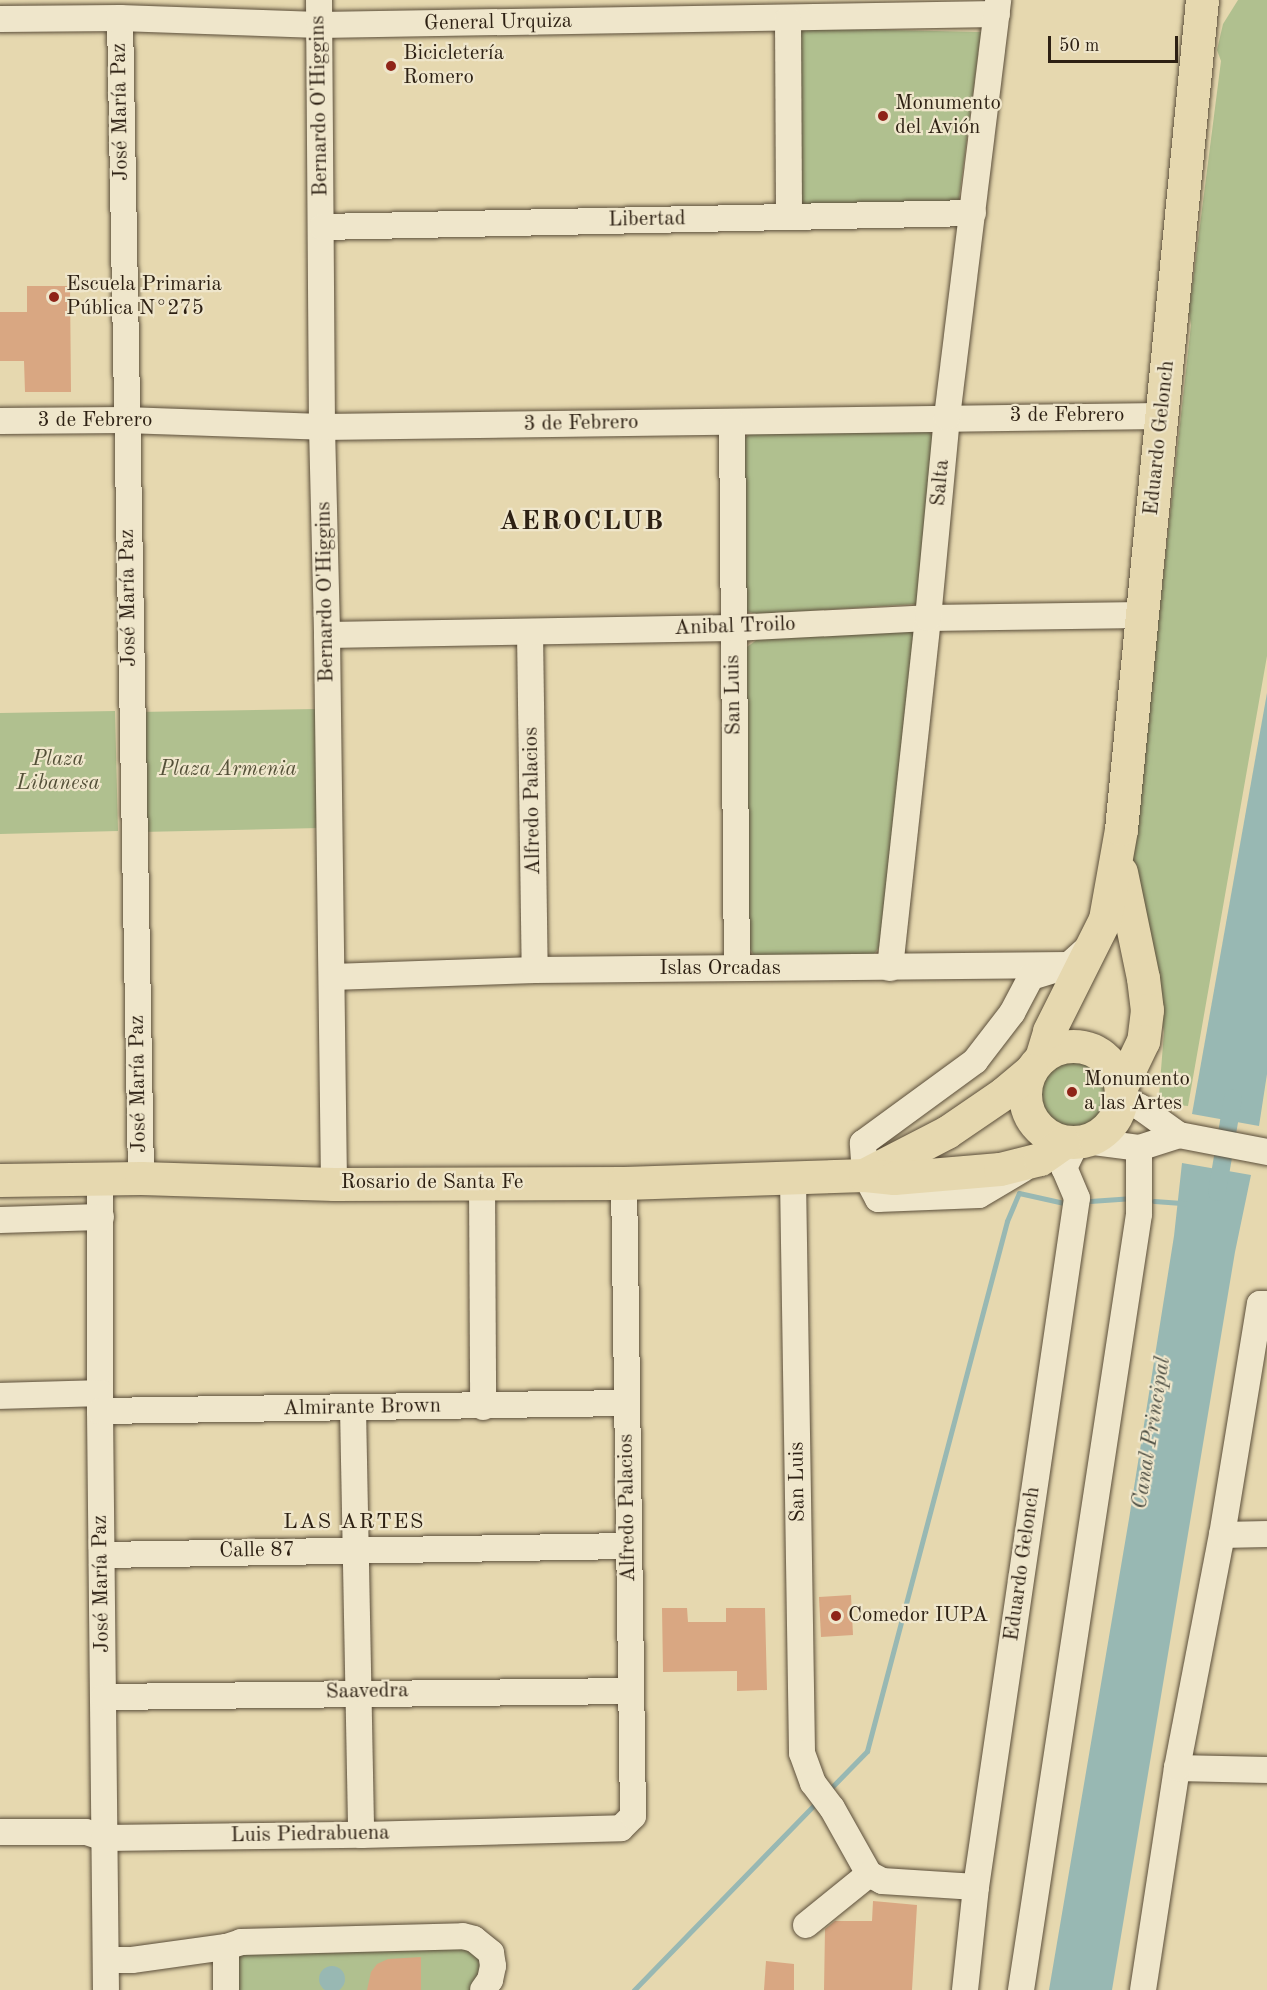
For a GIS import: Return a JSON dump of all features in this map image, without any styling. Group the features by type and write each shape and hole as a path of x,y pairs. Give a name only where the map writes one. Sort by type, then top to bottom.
{"main road":[{"name":"Eduardo Gelonch","path":"1121,829 1121,876 1140,958 1147,1010 1143,1041 1121,1093 1119,1110 1107,1130 1066,1146 1043,1132 1029,1114 1025,1092 1049,1031 1097,940 1105,919 1121,829 1202,0"},
{"name":"Eduardo Gelonch","path":"1199,47 1205,27 1221,0"},
{"path":"1036,1064 1049,1052 1069,1046 1090,1048 1107,1059 1114,1068 1121,1093"},
{"name":"Rosario de Santa Fe","path":"865,1175 947,1132 1004,1093 1036,1064"},
{"name":"Rosario de Santa Fe","path":"0,1180 141,1178 334,1184 624,1183 865,1175 894,1178 1000,1169 1066,1146"}],"street":[{"name":"Bernardo O'Higgins","path":"319,0 322,427 334,1184"},
{"name":"General Urquiza","path":"0,19 120,18 319,25 788,19 998,7"},
{"name":"Salta","path":"890,968 947,417 998,7"},
{"name":"José María Paz","path":"120,18 125,420 141,1178"},
{"path":"788,19 789,216"},
{"name":"Libertad","path":"322,227 973,213"},
{"name":"3 de Febrero","path":"0,421 125,420 322,427 947,417 1162,416"},
{"name":"San Luis","path":"732,422 737,968"},
{"name":"Anibal Troilo","path":"327,635 733,628 928,618 1142,615"},
{"name":"Alfredo Palacios","path":"530,632 535,970"},
{"path":"865,1175 863,1143 975,1061 1012,1012 1031,977 1069,965 1097,940"},
{"name":"Islas Orcadas","path":"332,977 535,970 1069,965"},
{"path":"1121,1093 1179,1135 1262,1151"},
{"path":"1066,1146 1139,1149 1179,1135"},
{"name":"Eduardo Gelonch","path":"965,1990 976,1887 1077,1198 1064,1168 1066,1146"},
{"path":"1021,1990 1139,1214 1139,1149"},
{"name":"José María Paz","path":"100,1179 106,1990"},
{"name":"San Luis","path":"794,1179 802,1753 813,1783 832,1808 868,1874"},
{"path":"482,1183 483,1407"},
{"name":"Alfredo Palacios","path":"621,1828 633,1816 625,1403 624,1183"},
{"path":"0,1220 101,1217"},
{"path":"1143,1990 1177,1768 1222,1535 1260,1304 1267,1304"},
{"name":"Almirante Brown","path":"0,1395 100,1402 353,1408 625,1403"},
{"path":"353,1408 361,1835"},
{"path":"1222,1535 1267,1534"},
{"name":"Calle 87","path":"102,1555 629,1546"},
{"name":"Saavedra","path":"104,1697 359,1692 631,1691"},
{"path":"1177,1768 1267,1770"},
{"name":"Luis Piedrabuena","path":"0,1832 86,1832 104,1838 361,1835 621,1828"},
{"path":"806,1925 868,1874 882,1881 976,1887"},
{"path":"106,1960 132,1960 226,1947 252,1941 463,1936 474,1939 485,1946 493,1959 490,1980 483,1990"},
{"path":"226,1947 226,1990"}],"green space":[{"path":"1238,0 1267,0 1267,656 1188,1106 1165,1104 1159,1095 1164,1032 1156,987 1130,878 1191,325 1189,311 1221,61 1217,50 1223,24"},
{"path":"793,28 981,32 959,199 955,204 792,208"},
{"path":"754,431 929,432 934,437 920,598 916,604 756,614 747,611 744,603 742,440"},
{"path":"911,631 914,633 881,945 873,955 755,957 749,947 747,647 758,639"},
{"name":"Plaza Armenia","path":"316,709 319,828 141,832 138,712"},
{"name":"Plaza Libanesa","path":"115,711 118,831 0,834 0,713"},
{"name":"Monumento a las Artes","path":"1072,1059 1085,1062 1096,1069 1103,1080 1106,1093 1103,1106 1096,1117 1085,1124 1072,1127 1059,1124 1048,1117 1041,1106 1038,1093 1041,1080 1048,1069 1059,1062"},
{"path":"457,1941 484,1954 474,1990 238,1990 237,1959 242,1953 334,1953 337,1945"}],"water":[{"path":"1267,693 1267,1074 1259,1126 1192,1114"},
{"path":"1182,1163 1251,1175 1235,1252 1112,1990 1049,1990 1129,1519 1174,1236"},
{"path":"332,1966 341,1970 345,1979 341,1988 332,1992 323,1988 319,1979 323,1970"}],"building":[{"path":"27,286 70,286 71,392 25,392 24,361 0,361 0,312 27,312"},
{"name":"Comedor IUPA","path":"851,1595 853,1635 821,1637 819,1597"},
{"path":"662,1608 687,1608 688,1622 726,1622 726,1608 765,1608 767,1690 737,1691 737,1671 663,1672"},
{"path":"873,1901 917,1905 912,1990 824,1990 825,1929 835,1921 872,1921"},
{"path":"421,1957 421,1990 367,1990 371,1972 377,1964 388,1959"},
{"path":"766,1961 794,1964 794,1990 764,1990"}],"waterway":[{"name":"Canal Principal","path":"1217,1192 1233,1098"},
{"path":"828,1791 867,1751 1007,1221 1019,1193 1064,1203"},
{"path":"1090,1201 1133,1198"},
{"path":"1154,1201 1185,1203"},
{"path":"634,1990 817,1802"}],"place":[{"name":"Bicicletería Romero","path":"391,66"},
{"name":"Monumento del Avión","path":"883,116"},
{"name":"Escuela Primaria Pública N°275","path":"54,297"},
{"name":"Monumento a las Artes","path":"1072,1092"},
{"name":"Comedor IUPA","path":"836,1616"}],"district":[{"name":"AEROCLUB","path":"582,522"},
{"name":"LAS ARTES","path":"354,1523"}]}
